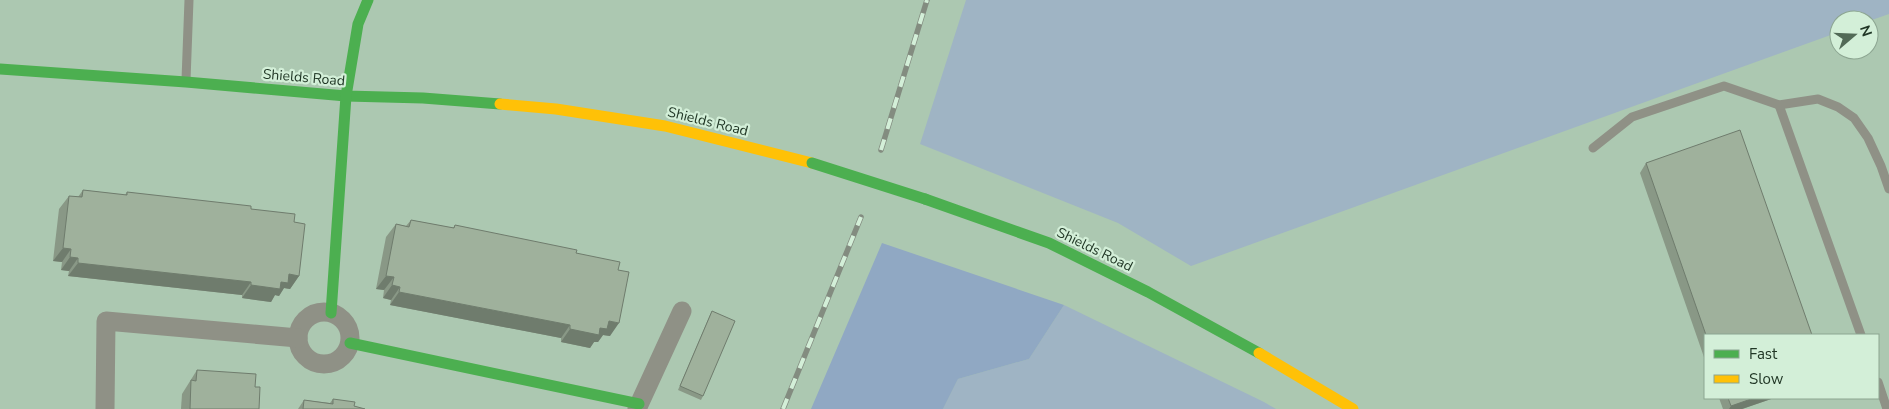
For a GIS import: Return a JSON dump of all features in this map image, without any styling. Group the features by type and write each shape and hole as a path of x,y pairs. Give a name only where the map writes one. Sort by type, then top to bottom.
{"street":[{"path":"331,313 346,96 358,24 368,0"},
{"name":"Shields Road","path":"0,69 186,82 346,96 424,98 556,109 665,126 812,163 957,209 1049,243 1148,292 1230,336 1354,409"},
{"path":"350,343 638,406 682,311"},
{"path":"318,312 331,313 342,319 347,326 350,343 341,358 334,362 317,363 309,360 303,353 298,338 299,329 304,321 318,312"},
{"path":"105,409 106,321 298,338"}],"lane":[{"path":"186,82 189,0"},
{"path":"1593,148 1632,116 1724,86 1779,105 1818,99 1838,107 1854,118 1868,138 1889,189"},
{"path":"1779,105 1861,334"},
{"path":"1879,385 1887,409"}],"shaded area":[{"path":"966,0 1889,0 1889,14 1879,18 1879,10 1829,10 1829,36 1191,266 1118,223 920,144"},
{"path":"882,243 1064,305 1029,359 958,379 943,409 811,409"},
{"path":"1064,305 1276,409 943,409 958,379 1029,359"}],"building":[{"path":"1740,130 1812,334 1706,334 1646,163"},
{"path":"83,190 127,195 127,192 251,206 251,209 295,214 294,222 305,224 299,276 289,274 288,283 281,282 280,289 251,285 251,282 78,263 78,258 70,257 71,249 63,248 69,196 82,197"},
{"path":"411,220 454,228 455,225 577,250 576,253 620,262 618,270 629,272 619,323 609,321 607,329 600,328 599,335 570,329 570,325 399,292 400,287 392,285 394,277 386,276 396,224 409,227"},
{"path":"712,311 735,321 703,396 680,386"},
{"path":"197,370 256,374 255,387 260,387 259,409 190,409 191,380 196,381"},
{"path":"333,399 355,402 354,406 365,409 303,409 304,400 333,404"},
{"path":"1728,399 1751,399 1731,406"}],"railway":[{"path":"881,150 927,0"},
{"path":"783,409 861,217"}],"traffic: fast":[{"path":"331,313 346,96 358,24 368,0"},
{"path":"0,69 186,82 346,96 423,98 500,104"},
{"path":"812,163 925,199"},
{"path":"925,199 1049,243 1148,292 1259,353"},
{"path":"350,343 639,404"}],"traffic: slow":[{"path":"500,104 556,109 665,126 812,163"},
{"path":"1259,353 1353,409"}]}
